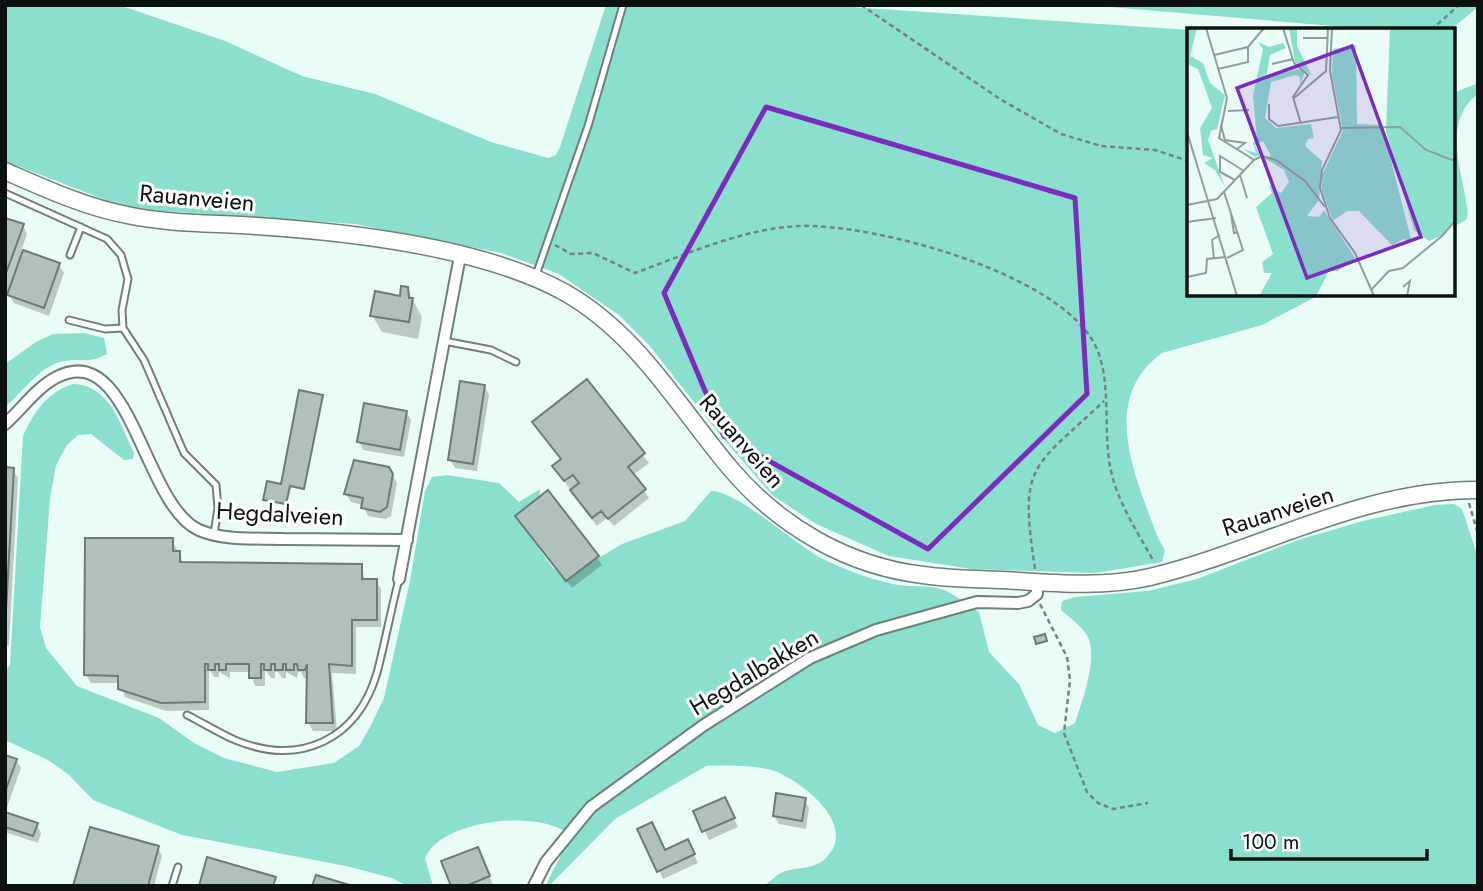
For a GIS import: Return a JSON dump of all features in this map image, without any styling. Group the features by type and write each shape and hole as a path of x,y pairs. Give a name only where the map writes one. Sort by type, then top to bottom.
{"main road":[{"name":"Rauanveien","path":"5,170 75,199 125,215 328,231 460,257 535,279 577,300 626,338 748,488 776,514 815,540 860,560 897,571 1037,588 1107,583 1160,574 1368,506 1430,493 1471,490"}],"street":[{"path":"399,579 460,257"},
{"name":"Hegdalveien","path":"5,424 56,377 77,373 101,378 118,397 157,482 183,521 214,534 236,538 407,540"},
{"name":"Hegdalbakken","path":"534,886 546,862 591,807 704,725 810,658 876,630 977,602 1028,601 1037,588"}],"lane":[{"path":"535,279 550,242 623,5"},
{"path":"5,193 107,239 121,255 128,279 122,310 123,328 144,360 184,453 216,485 218,508 214,534"},
{"path":"70,255 81,227"},
{"path":"69,320 105,329 123,328"},
{"path":"444,341 491,351 516,362"},
{"path":"187,715 237,740 268,748 297,749 317,746 338,735 364,703 376,674 399,579"},
{"path":"173,886 178,867"}],"path":[{"path":"860,5 1000,99 1061,134 1101,146 1156,150 1187,160"},
{"path":"1433,28 1460,5"},
{"path":"550,242 571,254 593,253 635,273 698,247 796,226 842,227 937,248 995,270 1045,296 1083,328 1095,345 1103,369 1109,464 1116,490 1160,574"},
{"path":"1104,401 1050,449 1035,470 1028,490 1027,518 1037,588 1067,657 1070,680 1064,733 1087,792 1098,803 1113,809 1148,803"},
{"path":"1471,490 1478,534"}],"highlighted area":[{"path":"766,107 1075,198 1087,394 928,549 724,436 664,293"}],"green space":[{"path":"5,5 119,5 225,41 302,76 375,94 491,142 548,158 556,155 560,147 606,5 822,5 1187,30 1187,296 1317,296 1262,325 1162,353 1145,369 1134,386 1128,405 1128,445 1139,486 1165,550 1162,562 1095,573 971,569 889,556 816,524 772,495 720,435 649,345 619,315 559,274 501,253 355,224 147,210 108,201 5,161"},
{"path":"1087,5 1478,5 1455,26 1448,28 1356,28"},
{"path":"1478,83 1478,94 1466,106 1457,134 1459,166 1468,213 1466,220 1455,226 1455,92"},
{"path":"84,333 104,338 107,354 89,360 52,365 37,375 5,407 5,364 36,342 53,334"},
{"path":"73,384 86,386 105,399 134,453 133,459 124,460 91,434 78,435 67,445 56,465 50,499 40,627 46,648 77,686 159,718 194,743 224,758 277,772 334,763 359,746 370,727 384,698 410,581 425,491 432,477 447,475 499,483 519,502 540,489 529,535 553,568 561,572 585,566 622,544 685,521 711,491 722,493 750,508 821,558 888,583 941,589 979,612 989,652 1019,684 1038,725 1055,733 1075,723 1088,680 1091,656 1088,637 1061,610 1062,601 1075,597 1148,591 1197,579 1298,540 1363,521 1435,505 1454,504 1462,509 1478,557 1478,886 764,886 783,872 822,862 834,845 836,832 823,806 799,785 775,771 741,766 706,766 615,819 549,886 547,884 564,846 566,832 532,821 490,822 450,835 435,845 425,858 433,886 407,886 392,878 346,866 182,835 93,800 69,775 48,760 5,740 5,671 10,665 23,436 42,404 56,392"}],"building":[{"path":"5,218 24,224 5,276"},
{"path":"23,250 60,263 44,308 7,295"},
{"path":"401,286 408,287 409,298 413,298 409,322 370,316 375,291 400,296"},
{"path":"587,379 645,453 628,467 646,489 608,519 601,511 592,518 570,490 579,483 573,475 564,481 552,466 561,459 532,422"},
{"path":"460,381 485,385 473,464 448,460"},
{"path":"299,390 323,395 304,489 290,486 286,504 263,500 267,481 281,484"},
{"path":"364,403 407,411 400,450 357,442"},
{"path":"354,460 389,467 393,474 387,507 380,512 361,508 363,498 344,494"},
{"path":"5,467 14,468 5,629"},
{"path":"548,490 599,556 566,581 515,516"},
{"path":"85,538 173,538 173,551 180,551 180,562 362,564 362,579 377,579 377,620 352,620 352,666 329,664 333,723 306,723 307,664 305,670 298,670 297,664 294,664 294,670 286,670 286,664 283,664 283,670 275,670 275,664 271,664 271,670 264,670 264,664 261,664 261,678 249,678 249,664 226,664 226,670 219,670 219,664 215,664 215,670 208,670 208,664 205,664 205,702 161,703 118,689 118,676 84,675"},
{"path":"1045,634 1047,641 1036,644 1034,637"},
{"path":"5,755 17,759 5,792"},
{"path":"776,793 806,798 802,821 773,816"},
{"path":"725,797 735,818 702,832 693,811"},
{"path":"5,812 38,823 33,836 5,827"},
{"path":"652,822 665,850 688,839 695,854 657,872 637,829"},
{"path":"90,827 159,846 148,886 73,886"},
{"path":"478,847 490,876 466,886 451,886 441,861"},
{"path":"207,857 276,877 273,886 199,886"},
{"path":"316,875 353,886 312,886"}]}
